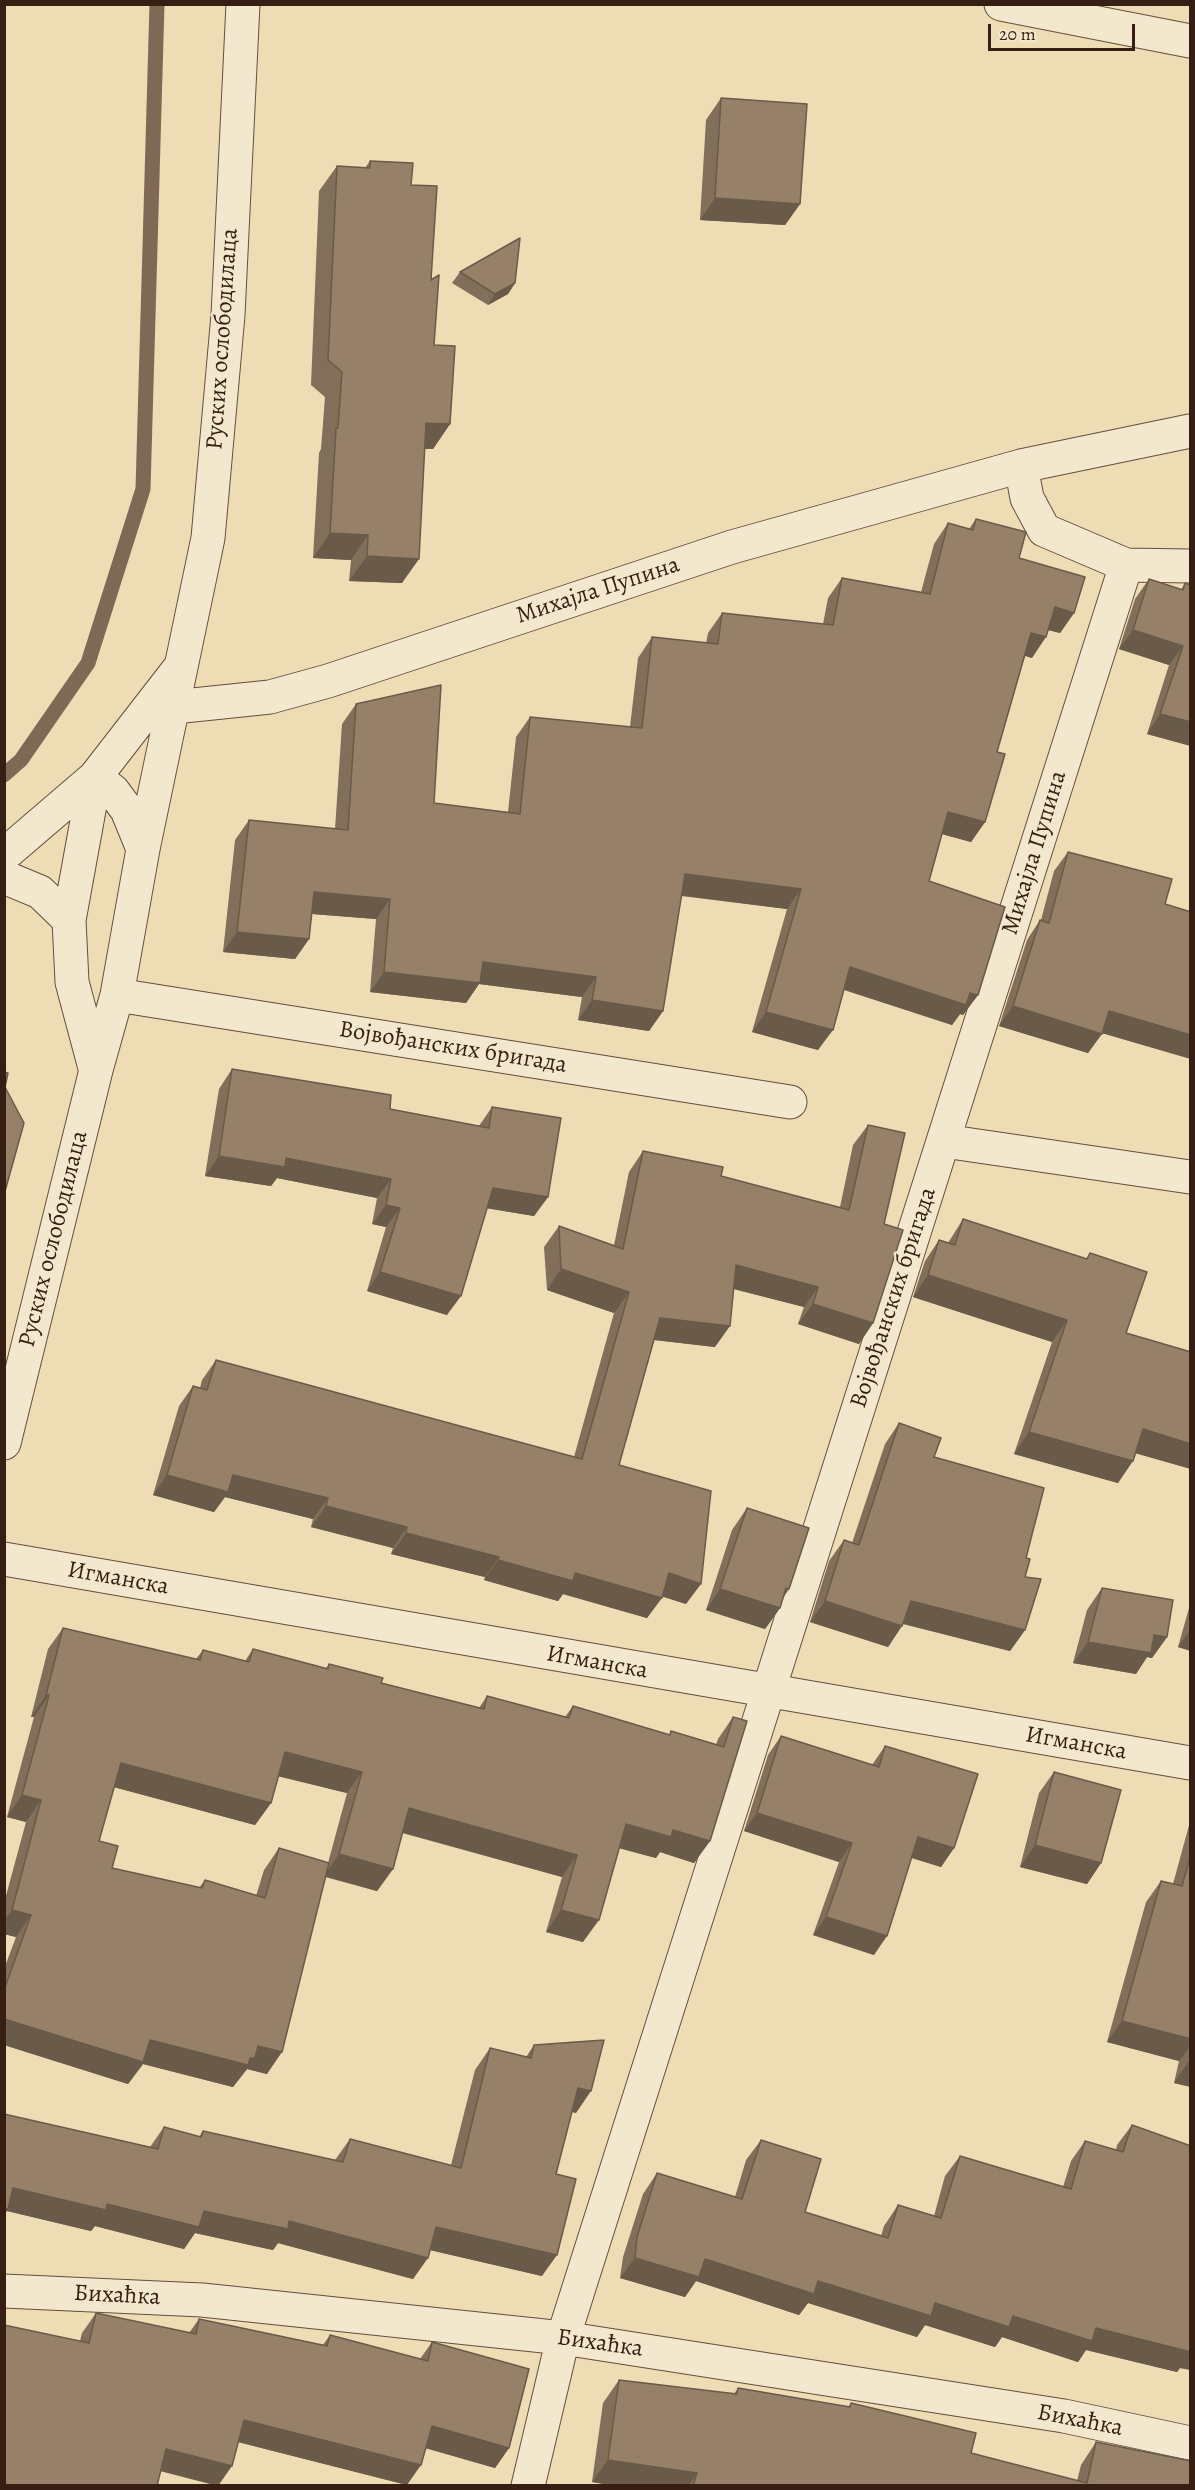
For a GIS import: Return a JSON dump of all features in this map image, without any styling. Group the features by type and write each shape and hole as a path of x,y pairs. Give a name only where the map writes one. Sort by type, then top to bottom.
{"street":[{"name":"Руских ослободилаца","path":"4,1443 96,1070 117,995 142,849 174,706 178,670 189,631 208,538 228,315 243,4"},
{"path":"1000,4 1191,41"},
{"name":"Михајла Пупина","path":"174,706 270,697 290,692 732,547 1021,465 1191,431"},
{"path":"1021,465 1027,498 1044,530 1125,565 1191,566"},
{"name":"Михајла Пупина","path":"944,1141 1125,565"},
{"name":"Руских ослободилаца","path":"96,1070 72,982 69,920 96,777 178,670"},
{"name":"Руских ослободилаца","path":"96,777 113,791 128,810 142,849"},
{"path":"4,855 96,777"},
{"path":"4,877 40,891 69,920"},
{"name":"Војвођанских бригада","path":"117,995 790,1102"},
{"path":"944,1141 1191,1177"},
{"name":"Војвођанских бригада","path":"528,2486 563,2338 944,1141"},
{"name":"Игманска","path":"4,1559 770,1693 1191,1763"},
{"name":"Бихаћка","path":"4,2291 202,2300 563,2338 1064,2416 1191,2444"}],"building":[{"path":"721,98 807,104 800,204 715,198"},
{"path":"370,161 413,163 411,185 437,186 431,280 439,275 434,345 455,346 450,424 426,423 419,559 367,556 368,535 330,533 336,428 338,428 342,372 328,360 337,166 370,168"},
{"path":"520,238 515,283 495,294 460,272"},
{"path":"976,519 1026,532 1019,558 1085,577 1074,613 1055,607 1046,637 1031,633 997,752 1005,754 985,822 948,812 929,881 1005,907 978,995 970,993 966,1005 850,967 833,1030 766,1012 801,889 685,874 663,1011 592,1000 596,977 483,962 480,983 384,972 390,899 314,892 309,939 237,932 249,820 348,830 356,704 441,685 434,803 520,814 530,717 642,728 652,637 718,644 722,613 833,625 842,578 930,594 948,523 973,530"},
{"path":"1149,579 1183,590 1185,583 1191,585 1191,722 1160,714 1183,646 1133,630"},
{"path":"1068,852 1172,879 1165,904 1191,912 1191,1035 1109,1011 1102,1034 1013,1006 1040,920 1049,923"},
{"path":"232,1069 391,1095 390,1109 489,1128 492,1107 561,1118 548,1197 493,1188 461,1296 380,1272 400,1208 386,1205 391,1179 286,1158 285,1167 219,1156"},
{"path":"4,1072 8,1073 5,1087 24,1123 4,1195"},
{"path":"868,1125 905,1133 884,1224 903,1230 873,1323 813,1304 818,1287 736,1265 730,1326 660,1318 619,1465 711,1491 701,1584 669,1573 662,1598 575,1573 573,1581 498,1560 499,1557 406,1533 407,1527 326,1506 328,1498 233,1475 228,1492 167,1475 193,1386 207,1390 216,1360 582,1459 629,1292 561,1269 559,1226 623,1249 643,1151 723,1167 721,1176 849,1210"},
{"path":"963,1219 1087,1259 1090,1253 1147,1272 1126,1333 1191,1352 1191,1444 1143,1429 1133,1461 1029,1432 1067,1320 928,1275 939,1240 955,1245"},
{"path":"899,1423 941,1438 934,1457 1044,1488 1026,1558 1030,1559 1025,1577 1041,1579 1025,1630 911,1601 902,1626 825,1601 844,1540 859,1545"},
{"path":"747,1508 809,1528 789,1589 786,1588 780,1608 720,1589"},
{"path":"1102,1588 1173,1600 1167,1637 1154,1635 1151,1653 1088,1642"},
{"path":"63,1628 200,1660 203,1650 249,1662 253,1649 328,1669 329,1664 383,1678 381,1683 484,1709 487,1696 569,1718 573,1706 670,1735 671,1731 724,1747 733,1717 747,1721 710,1841 673,1830 671,1837 626,1824 599,1920 561,1910 577,1855 409,1808 393,1869 339,1854 362,1772 285,1752 271,1803 121,1763 99,1841 118,1846 112,1868 202,1888 205,1880 265,1898 279,1848 329,1863 282,2052 258,2046 255,2058 250,2058 248,2065 150,2040 143,2062 4,2019 4,1990 31,1915 12,1910 41,1800 22,1795 49,1695 46,1695"},
{"path":"781,1736 879,1767 885,1746 978,1774 954,1848 918,1837 887,1936 826,1917 852,1843 757,1813"},
{"path":"1054,1772 1121,1790 1101,1863 1035,1845"},
{"path":"1191,1854 1191,2039 1122,2021 1161,1881 1182,1886"},
{"path":"604,2040 591,2091 578,2088 556,2174 576,2179 557,2255 436,2227 428,2258 289,2221 288,2229 204,2211 199,2227 107,2204 106,2210 13,2188 8,2209 4,2208 4,2114 158,2149 164,2127 201,2137 203,2131 343,2162 350,2139 461,2168 490,2048 531,2058 534,2045"},
{"path":"1132,2125 1191,2146 1191,2352 1096,2328 1092,2341 1013,2316 1009,2327 935,2303 931,2316 818,2281 814,2294 705,2259 699,2277 635,2258 637,2237 657,2173 742,2199 761,2140 821,2159 805,2212 888,2238 898,2205 941,2218 960,2156 1071,2189 1085,2141 1123,2152"},
{"path":"96,2313 196,2334 199,2319 327,2346 330,2335 428,2361 432,2342 529,2369 509,2448 432,2426 421,2465 244,2420 232,2466 166,2449 157,2486 4,2486 4,2325 89,2343"},
{"path":"619,2380 737,2394 738,2388 850,2407 851,2403 976,2433 971,2453 1087,2483 1096,2442 1191,2461 1191,2486 693,2486 697,2473 608,2460"}],"waterway":[{"path":"4,775 21,760 88,663 143,489 157,4"}]}
